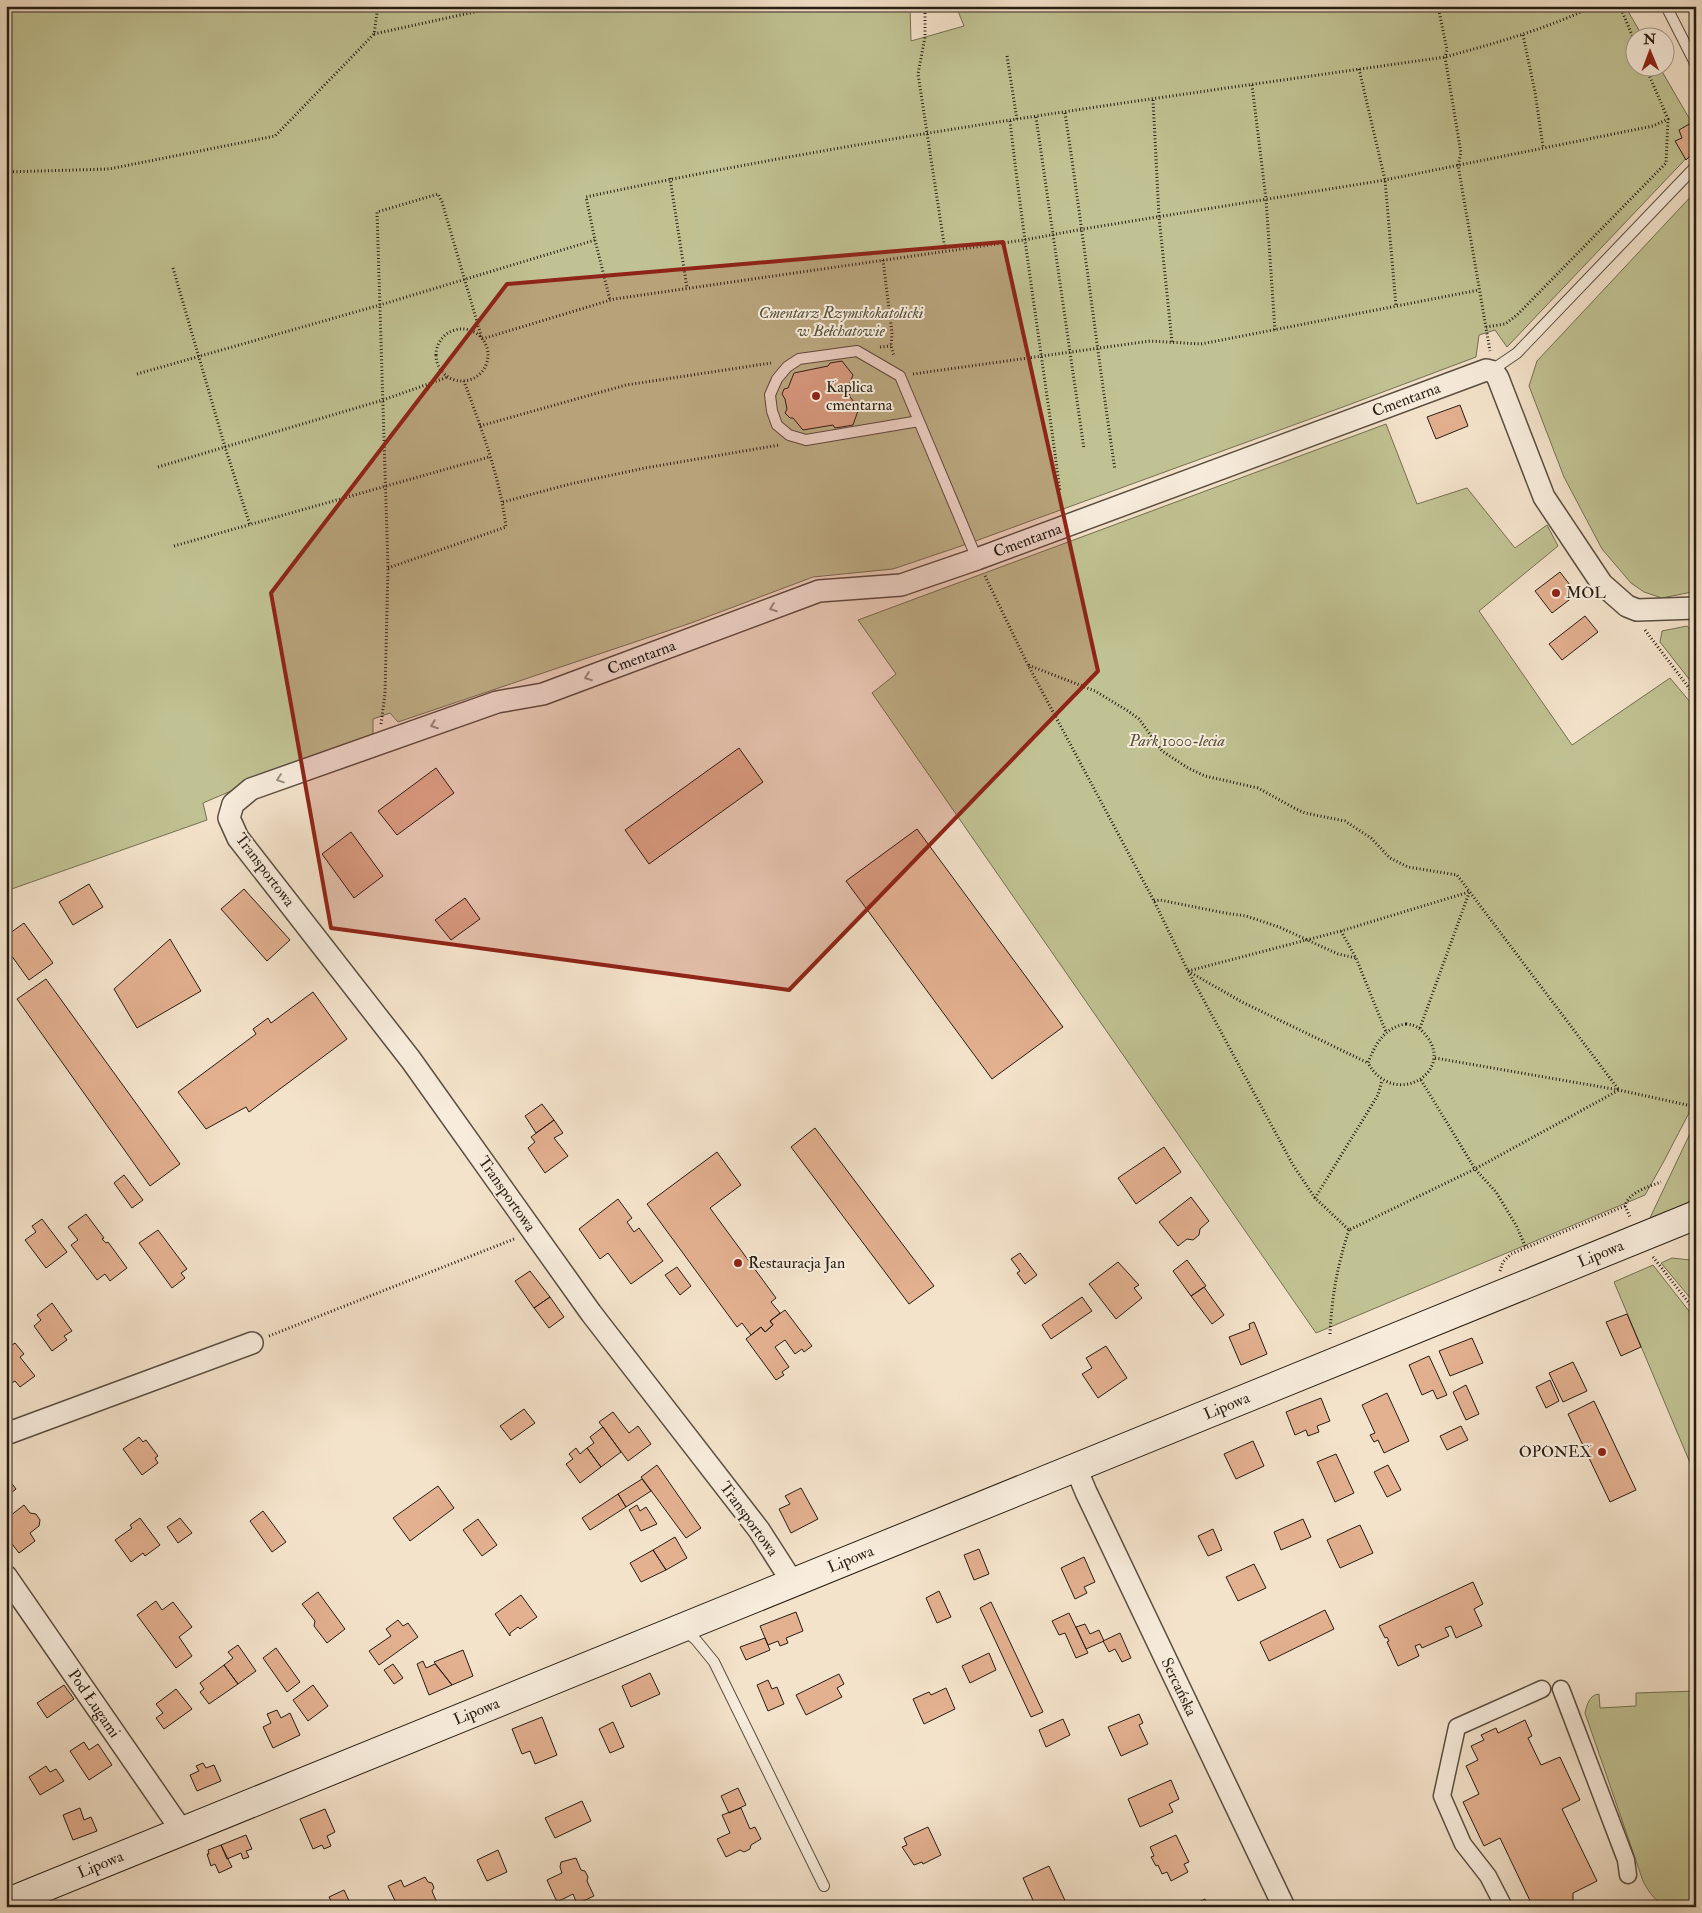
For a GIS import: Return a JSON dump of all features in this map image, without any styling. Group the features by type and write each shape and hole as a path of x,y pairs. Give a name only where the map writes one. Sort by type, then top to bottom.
{"main road":[{"name":"Lipowa","path":"6,1903 1696,1215"}],"street":[{"name":"Cmentarna","path":"233,804 251,789 497,702 543,694 819,591 901,585 977,559 1486,370 1494,372"},
{"path":"1494,372 1544,497 1602,584 1626,606 1637,610 1696,608"},
{"name":"Transportowa","path":"233,804 229,818 238,838 411,1060 591,1313 759,1530 793,1584"},
{"path":"6,1434 252,1343"},
{"name":"Sercańska","path":"1076,1468 1284,1907"},
{"name":"Pod Ługami","path":"6,1576 182,1831"},
{"path":"1504,1907 1488,1876 1463,1844 1442,1796 1457,1727 1542,1689"},
{"path":"1561,1689 1626,1860 1628,1875"}],"lane":[{"path":"1666,6 1696,64"},
{"path":"1494,372 1498,366 1517,354 1696,166"},
{"path":"919,421 806,440 789,435 777,425 772,412 770,395 777,379 787,367 799,359 857,351 900,376 919,421 977,559"},
{"path":"682,1628 696,1640 714,1662 824,1886"}],"path":[{"path":"374,34 378,6"},
{"path":"6,172 109,168 276,136 374,34 502,6"},
{"path":"924,6 925,37 918,74 945,251"},
{"path":"1438,6 1447,50 1445,57 1460,153 1458,165 1494,372"},
{"path":"610,300 586,197 670,178 927,133 1445,57 1523,35 1594,6"},
{"path":"1620,6 1629,28"},
{"path":"1523,35 1535,92 1543,147"},
{"path":"1008,56 1018,120"},
{"path":"1359,69 1385,180 1396,306"},
{"path":"1486,327 1505,324 1517,315 1666,163 1668,119 1650,78"},
{"path":"1252,85 1266,199 1275,331"},
{"path":"1153,100 1159,218 1172,342"},
{"path":"1065,113 1083,228 1097,348 1115,470"},
{"path":"1036,117 1084,449"},
{"path":"482,339 610,300 1024,240 1083,228 1159,218 1385,180 1653,126 1668,119"},
{"path":"1010,121 1024,240 1060,492"},
{"path":"670,178 687,288"},
{"path":"381,744 385,694 388,568 377,212 438,194 442,202 482,339"},
{"path":"137,374 380,305 596,240"},
{"path":"883,260 892,346 900,376 1150,340 1201,344 1479,290"},
{"path":"173,268 198,357 250,525"},
{"path":"459,329 477,333 487,346 489,354 484,370 471,380 464,381 448,377 441,371 437,362 438,344 443,337 459,329"},
{"path":"480,426 626,385 799,359"},
{"path":"158,467 383,400 448,377"},
{"path":"388,568 506,527 503,502 464,381"},
{"path":"503,502 570,484 645,468 806,440"},
{"path":"174,546 489,457"},
{"path":"977,559 1028,665 1154,901 1188,971 1293,1165 1315,1198 1348,1230"},
{"path":"1626,606 1696,697"},
{"path":"1028,665 1095,691 1128,711 1139,719 1162,751 1188,768 1205,776 1258,788 1306,813 1345,822 1371,838 1390,858 1414,869 1457,875 1619,1090"},
{"path":"1188,971 1340,932 1469,892"},
{"path":"1420,1028 1469,892"},
{"path":"1154,901 1160,900 1246,916 1279,927 1338,954 1356,958"},
{"path":"1340,932 1356,958 1386,1032"},
{"path":"1188,971 1242,1002 1368,1062 1382,1080 1392,1084 1405,1084 1421,1080 1432,1066 1435,1058 1434,1046 1420,1028 1406,1024 1400,1025 1386,1032 1375,1046 1368,1062"},
{"path":"1435,1058 1619,1090 1696,1107"},
{"path":"1315,1198 1378,1095 1382,1080"},
{"path":"1421,1080 1475,1169 1496,1192 1516,1225 1526,1248"},
{"path":"1330,1334 1337,1269 1348,1230 1475,1169 1619,1090"},
{"path":"1625,1206 1630,1216"},
{"path":"252,1343 533,1232"},
{"path":"1656,1262 1696,1312"}],"highlighted area":[{"path":"1003,242 1098,671 789,990 331,928 271,593 507,284"}],"green space":[{"name":"Cmentarz Rzymskokatolicki w Bełchatowie","path":"6,6 910,6 911,41 964,26 956,6 1625,6 1638,28 1624,28 1624,78 1666,78 1696,130 1696,148 1507,347 1495,330 1479,335 1476,357 970,543 893,569 813,577 691,623 398,722 390,713 373,719 373,739 238,788 203,803 207,820 6,891"},
{"path":"1696,191 1696,585 1692,592 1662,598 1644,592 1631,583 1602,549 1564,477 1529,386 1537,361"},
{"name":"Park 1000-lecia","path":"1386,424 1417,504 1467,488 1515,548 1547,525 1558,546 1479,611 1572,745 1670,678 1696,709 1696,906 1689,1113 1645,1195 1316,1333 872,693 896,674 858,620"},
{"path":"1687,626 1696,634 1696,688 1660,642 1662,631"},
{"path":"1696,1121 1696,1195 1685,1205 1649,1220"},
{"path":"1672,1258 1690,1260 1696,1269 1696,1305 1661,1263"},
{"path":"1653,1265 1696,1320 1696,1477 1614,1282"},
{"path":"1696,1691 1696,1706 1690,1707 1690,1729 1696,1729 1696,1905 1670,1905 1664,1904 1653,1897 1643,1881 1585,1713 1591,1698 1599,1694 1600,1708 1636,1706 1636,1693"}],"building":[{"path":"1691,123 1696,132 1696,150 1686,160 1675,141 1682,138 1679,130"},
{"name":"Kaplica cmentarna","path":"842,361 853,375 848,388 850,397 859,408 853,425 835,428 833,425 803,430 793,418 790,418 785,413 787,409 782,394 784,389 788,388 794,373"},
{"path":"1460,405 1468,426 1436,439 1427,417"},
{"name":"MOL","path":"1560,572 1577,594 1552,613 1535,591"},
{"path":"1585,616 1598,632 1562,660 1549,644"},
{"path":"739,748 763,782 649,864 625,830"},
{"path":"436,768 454,793 397,835 378,811"},
{"path":"917,829 1063,1027 992,1079 846,881"},
{"path":"351,832 383,876 354,898 322,854"},
{"path":"89,884 103,907 73,925 59,902"},
{"path":"244,889 290,940 267,961 221,909"},
{"path":"465,898 480,919 451,940 435,920"},
{"path":"24,923 53,963 29,980 6,948 6,936"},
{"path":"170,939 201,991 137,1028 114,989"},
{"path":"46,979 180,1164 150,1186 17,999"},
{"path":"313,992 347,1039 249,1112 246,1107 206,1129 178,1092 256,1034 253,1029 268,1018 271,1023"},
{"path":"542,1104 554,1120 536,1133 525,1116"},
{"path":"554,1120 563,1133 554,1138 568,1156 545,1173 528,1148 535,1142 531,1137"},
{"path":"815,1128 934,1286 909,1304 791,1147"},
{"path":"1164,1147 1181,1172 1136,1204 1118,1178"},
{"path":"717,1152 741,1185 710,1208 776,1298 771,1302 780,1313 770,1321 773,1325 765,1332 761,1327 751,1335 742,1323 737,1327 647,1204"},
{"path":"124,1175 143,1200 132,1208 114,1183"},
{"path":"1191,1197 1209,1221 1200,1229 1199,1235 1193,1240 1187,1239 1178,1246 1159,1222"},
{"path":"618,1199 632,1218 627,1222 634,1232 639,1228 663,1261 631,1284 608,1253 600,1259 579,1229"},
{"path":"86,1214 104,1238 102,1239 106,1243 108,1242 127,1268 110,1281 105,1274 97,1280 71,1245 78,1240 68,1227"},
{"path":"42,1219 67,1252 46,1268 25,1240 36,1232 32,1226"},
{"path":"158,1230 187,1269 181,1273 185,1278 172,1288 139,1243"},
{"path":"1020,1253 1037,1275 1025,1284 1017,1273 1020,1271 1011,1259"},
{"path":"1187,1260 1206,1286 1191,1296 1173,1271"},
{"path":"1118,1262 1139,1285 1134,1288 1142,1298 1116,1319 1089,1284"},
{"path":"677,1267 691,1286 680,1295 665,1275"},
{"path":"530,1271 550,1297 534,1308 515,1281"},
{"path":"1204,1287 1224,1315 1212,1324 1191,1296"},
{"path":"550,1297 564,1317 549,1328 534,1308"},
{"path":"1082,1297 1092,1311 1051,1339 1042,1325"},
{"path":"52,1303 72,1331 64,1336 67,1340 52,1351 34,1326 41,1320 37,1315"},
{"path":"785,1310 812,1346 804,1352 802,1349 795,1354 785,1340 775,1347 789,1367 782,1372 784,1375 776,1380 746,1339 761,1327 765,1332 773,1325 770,1321"},
{"path":"1627,1314 1641,1347 1621,1356 1606,1322"},
{"path":"1254,1322 1267,1354 1241,1365 1229,1337 1250,1329 1249,1324"},
{"path":"6,1338 12,1345 15,1343 24,1354 20,1357 35,1376 20,1387 15,1381 10,1384 6,1380"},
{"path":"1472,1338 1483,1363 1450,1376 1439,1351"},
{"path":"1106,1346 1127,1378 1098,1398 1082,1374 1092,1368 1086,1358"},
{"path":"1429,1356 1447,1395 1437,1399 1433,1390 1422,1395 1409,1365"},
{"path":"1573,1362 1587,1391 1563,1402 1549,1373"},
{"path":"1550,1380 1559,1401 1546,1408 1536,1387"},
{"path":"1466,1385 1479,1414 1466,1420 1453,1392"},
{"path":"1387,1393 1409,1441 1384,1453 1378,1440 1374,1442 1370,1435 1375,1433 1362,1405"},
{"path":"1321,1398 1330,1421 1317,1426 1319,1432 1308,1436 1306,1430 1295,1435 1286,1412"},
{"name":"OPONEX","path":"1594,1401 1636,1490 1610,1502 1568,1414"},
{"path":"524,1409 535,1423 511,1440 500,1426"},
{"path":"613,1412 629,1433 638,1426 651,1444 628,1461 599,1422"},
{"path":"1461,1426 1468,1440 1447,1450 1440,1436"},
{"path":"603,1427 621,1452 601,1467 587,1448 594,1443 590,1437"},
{"path":"139,1437 143,1442 146,1440 158,1456 155,1458 158,1463 142,1475 123,1449"},
{"path":"1253,1441 1264,1466 1236,1479 1224,1454"},
{"path":"576,1448 580,1454 587,1448 601,1467 580,1483 566,1464 573,1459 569,1454"},
{"path":"1336,1454 1354,1493 1335,1502 1317,1462"},
{"path":"657,1465 701,1528 686,1538 641,1477"},
{"path":"1388,1465 1401,1490 1387,1497 1374,1472"},
{"path":"6,1476 16,1489 6,1497"},
{"path":"642,1479 651,1491 626,1507 618,1494"},
{"path":"438,1486 454,1508 410,1541 393,1518"},
{"path":"801,1488 818,1519 791,1533 779,1509 790,1504 785,1496"},
{"path":"618,1494 626,1507 590,1530 582,1518"},
{"path":"24,1505 30,1513 36,1514 40,1520 39,1526 30,1533 35,1541 19,1553 6,1536 6,1531 10,1528 6,1523 6,1519"},
{"path":"637,1505 640,1511 646,1507 657,1524 641,1531 629,1510"},
{"path":"263,1511 286,1542 272,1552 250,1521"},
{"path":"140,1518 160,1545 145,1556 143,1553 131,1562 115,1540 132,1528 130,1525"},
{"path":"180,1518 192,1533 178,1543 167,1527"},
{"path":"478,1519 497,1545 482,1556 463,1530"},
{"path":"1303,1519 1311,1537 1281,1550 1274,1532"},
{"path":"1360,1525 1373,1553 1340,1568 1327,1540"},
{"path":"1213,1529 1222,1550 1208,1556 1198,1536"},
{"path":"675,1537 687,1558 666,1570 653,1550"},
{"path":"979,1549 989,1574 974,1580 964,1555"},
{"path":"653,1550 666,1570 641,1582 630,1563"},
{"path":"1084,1557 1095,1582 1084,1587 1087,1593 1075,1599 1061,1568"},
{"path":"1254,1564 1266,1588 1238,1601 1226,1577"},
{"path":"1473,1582 1483,1604 1474,1609 1482,1626 1456,1638 1451,1626 1445,1628 1449,1636 1422,1648 1420,1644 1415,1646 1419,1656 1398,1666 1387,1642 1389,1641 1387,1637 1385,1638 1379,1626"},
{"path":"939,1591 951,1617 937,1623 926,1598"},
{"path":"318,1592 345,1629 327,1643 314,1626 315,1621 302,1604"},
{"path":"521,1595 537,1617 520,1629 518,1627 510,1633 510,1636 495,1614"},
{"path":"156,1601 162,1610 173,1602 192,1627 179,1637 192,1656 176,1668 137,1615"},
{"path":"991,1602 1043,1712 1031,1717 980,1608"},
{"path":"1325,1610 1334,1629 1269,1661 1260,1642"},
{"path":"796,1612 803,1631 786,1638 788,1643 780,1646 778,1641 768,1645 760,1626"},
{"path":"1069,1613 1088,1653 1076,1658 1065,1633 1059,1635 1052,1621"},
{"path":"398,1620 403,1626 408,1623 418,1637 379,1665 369,1651 391,1636 386,1629"},
{"path":"1085,1624 1090,1634 1099,1630 1104,1641 1086,1649 1076,1627"},
{"path":"1120,1633 1131,1658 1122,1662 1115,1649 1109,1652 1103,1641"},
{"path":"765,1638 770,1650 746,1660 740,1647"},
{"path":"238,1645 256,1671 238,1684 224,1665 233,1658 228,1652"},
{"path":"276,1648 300,1682 287,1692 263,1658"},
{"path":"463,1650 473,1676 452,1685 434,1662"},
{"path":"989,1653 996,1670 970,1683 962,1666"},
{"path":"423,1661 426,1668 435,1664 452,1685 429,1695 417,1664"},
{"path":"393,1664 403,1678 394,1684 384,1670"},
{"path":"224,1665 238,1684 209,1704 200,1692 204,1689 200,1683"},
{"path":"650,1673 660,1694 631,1707 622,1686"},
{"path":"839,1674 844,1684 837,1688 842,1697 806,1715 796,1695"},
{"path":"768,1680 772,1689 777,1687 784,1704 768,1711 757,1685"},
{"path":"64,1685 74,1699 47,1718 37,1703"},
{"path":"313,1685 328,1706 308,1721 293,1700"},
{"path":"946,1688 955,1709 924,1724 913,1699 929,1692 931,1695"},
{"path":"176,1689 192,1709 164,1729 156,1718 163,1713 156,1704"},
{"path":"277,1710 281,1718 290,1713 300,1735 273,1748 263,1727 271,1723 267,1714"},
{"path":"1139,1714 1143,1723 1139,1725 1148,1744 1121,1756 1108,1727"},
{"path":"542,1717 557,1755 535,1764 530,1751 522,1754 512,1729"},
{"path":"1063,1719 1070,1735 1046,1747 1039,1730"},
{"path":"1525,1720 1532,1736 1528,1738 1541,1765 1560,1757 1580,1800 1562,1809 1597,1881 1573,1893 1573,1907 1533,1907 1500,1838 1484,1846 1463,1802 1479,1794 1466,1766 1478,1760 1471,1746 1484,1740 1481,1735 1496,1728 1498,1733"},
{"path":"613,1722 624,1747 610,1753 599,1729"},
{"path":"84,1742 89,1750 98,1744 112,1765 89,1780 70,1751"},
{"path":"203,1763 206,1768 214,1765 221,1781 197,1791 190,1775 199,1771 196,1766"},
{"path":"46,1766 50,1772 56,1769 64,1781 40,1795 29,1777"},
{"path":"1171,1780 1179,1799 1169,1804 1173,1812 1140,1827 1128,1799"},
{"path":"738,1788 746,1805 729,1813 721,1796"},
{"path":"582,1801 591,1821 555,1838 545,1818"},
{"path":"80,1808 84,1820 91,1817 97,1831 73,1840 63,1815"},
{"path":"741,1808 750,1829 755,1827 761,1839 751,1845 750,1849 744,1852 740,1850 726,1857 717,1839 730,1833 722,1815"},
{"path":"325,1809 335,1832 327,1836 331,1846 324,1849 322,1845 313,1849 300,1819"},
{"path":"928,1827 941,1855 923,1864 922,1862 914,1865 902,1847 907,1845 904,1838"},
{"path":"246,1835 252,1849 246,1851 249,1857 243,1859 241,1853 227,1859 221,1845"},
{"path":"1176,1835 1189,1862 1184,1864 1188,1872 1171,1881 1167,1872 1162,1874 1158,1865 1156,1866 1151,1857 1154,1856 1150,1847"},
{"path":"221,1845 232,1867 219,1873 215,1864 211,1866 207,1854 209,1854 208,1850"},
{"path":"498,1850 507,1872 487,1881 477,1860"},
{"path":"576,1858 581,1870 585,1871 588,1877 587,1881 594,1896 577,1904 573,1894 557,1902 547,1880 562,1873 561,1862"},
{"path":"1049,1866 1068,1907 1036,1907 1023,1878"},
{"path":"425,1877 428,1882 432,1883 434,1888 432,1891 438,1905 434,1907 398,1907 388,1886 401,1880 404,1887"},
{"path":"344,1890 352,1907 334,1907 329,1897"},
{"path":"1205,1899 1209,1907 1188,1907"}],"place":[{"name":"Kaplica cmentarna","path":"816,396"},
{"name":"MOL","path":"1556,593"},
{"name":"Restauracja Jan","path":"738,1263"},
{"name":"OPONEX","path":"1602,1452"}]}
